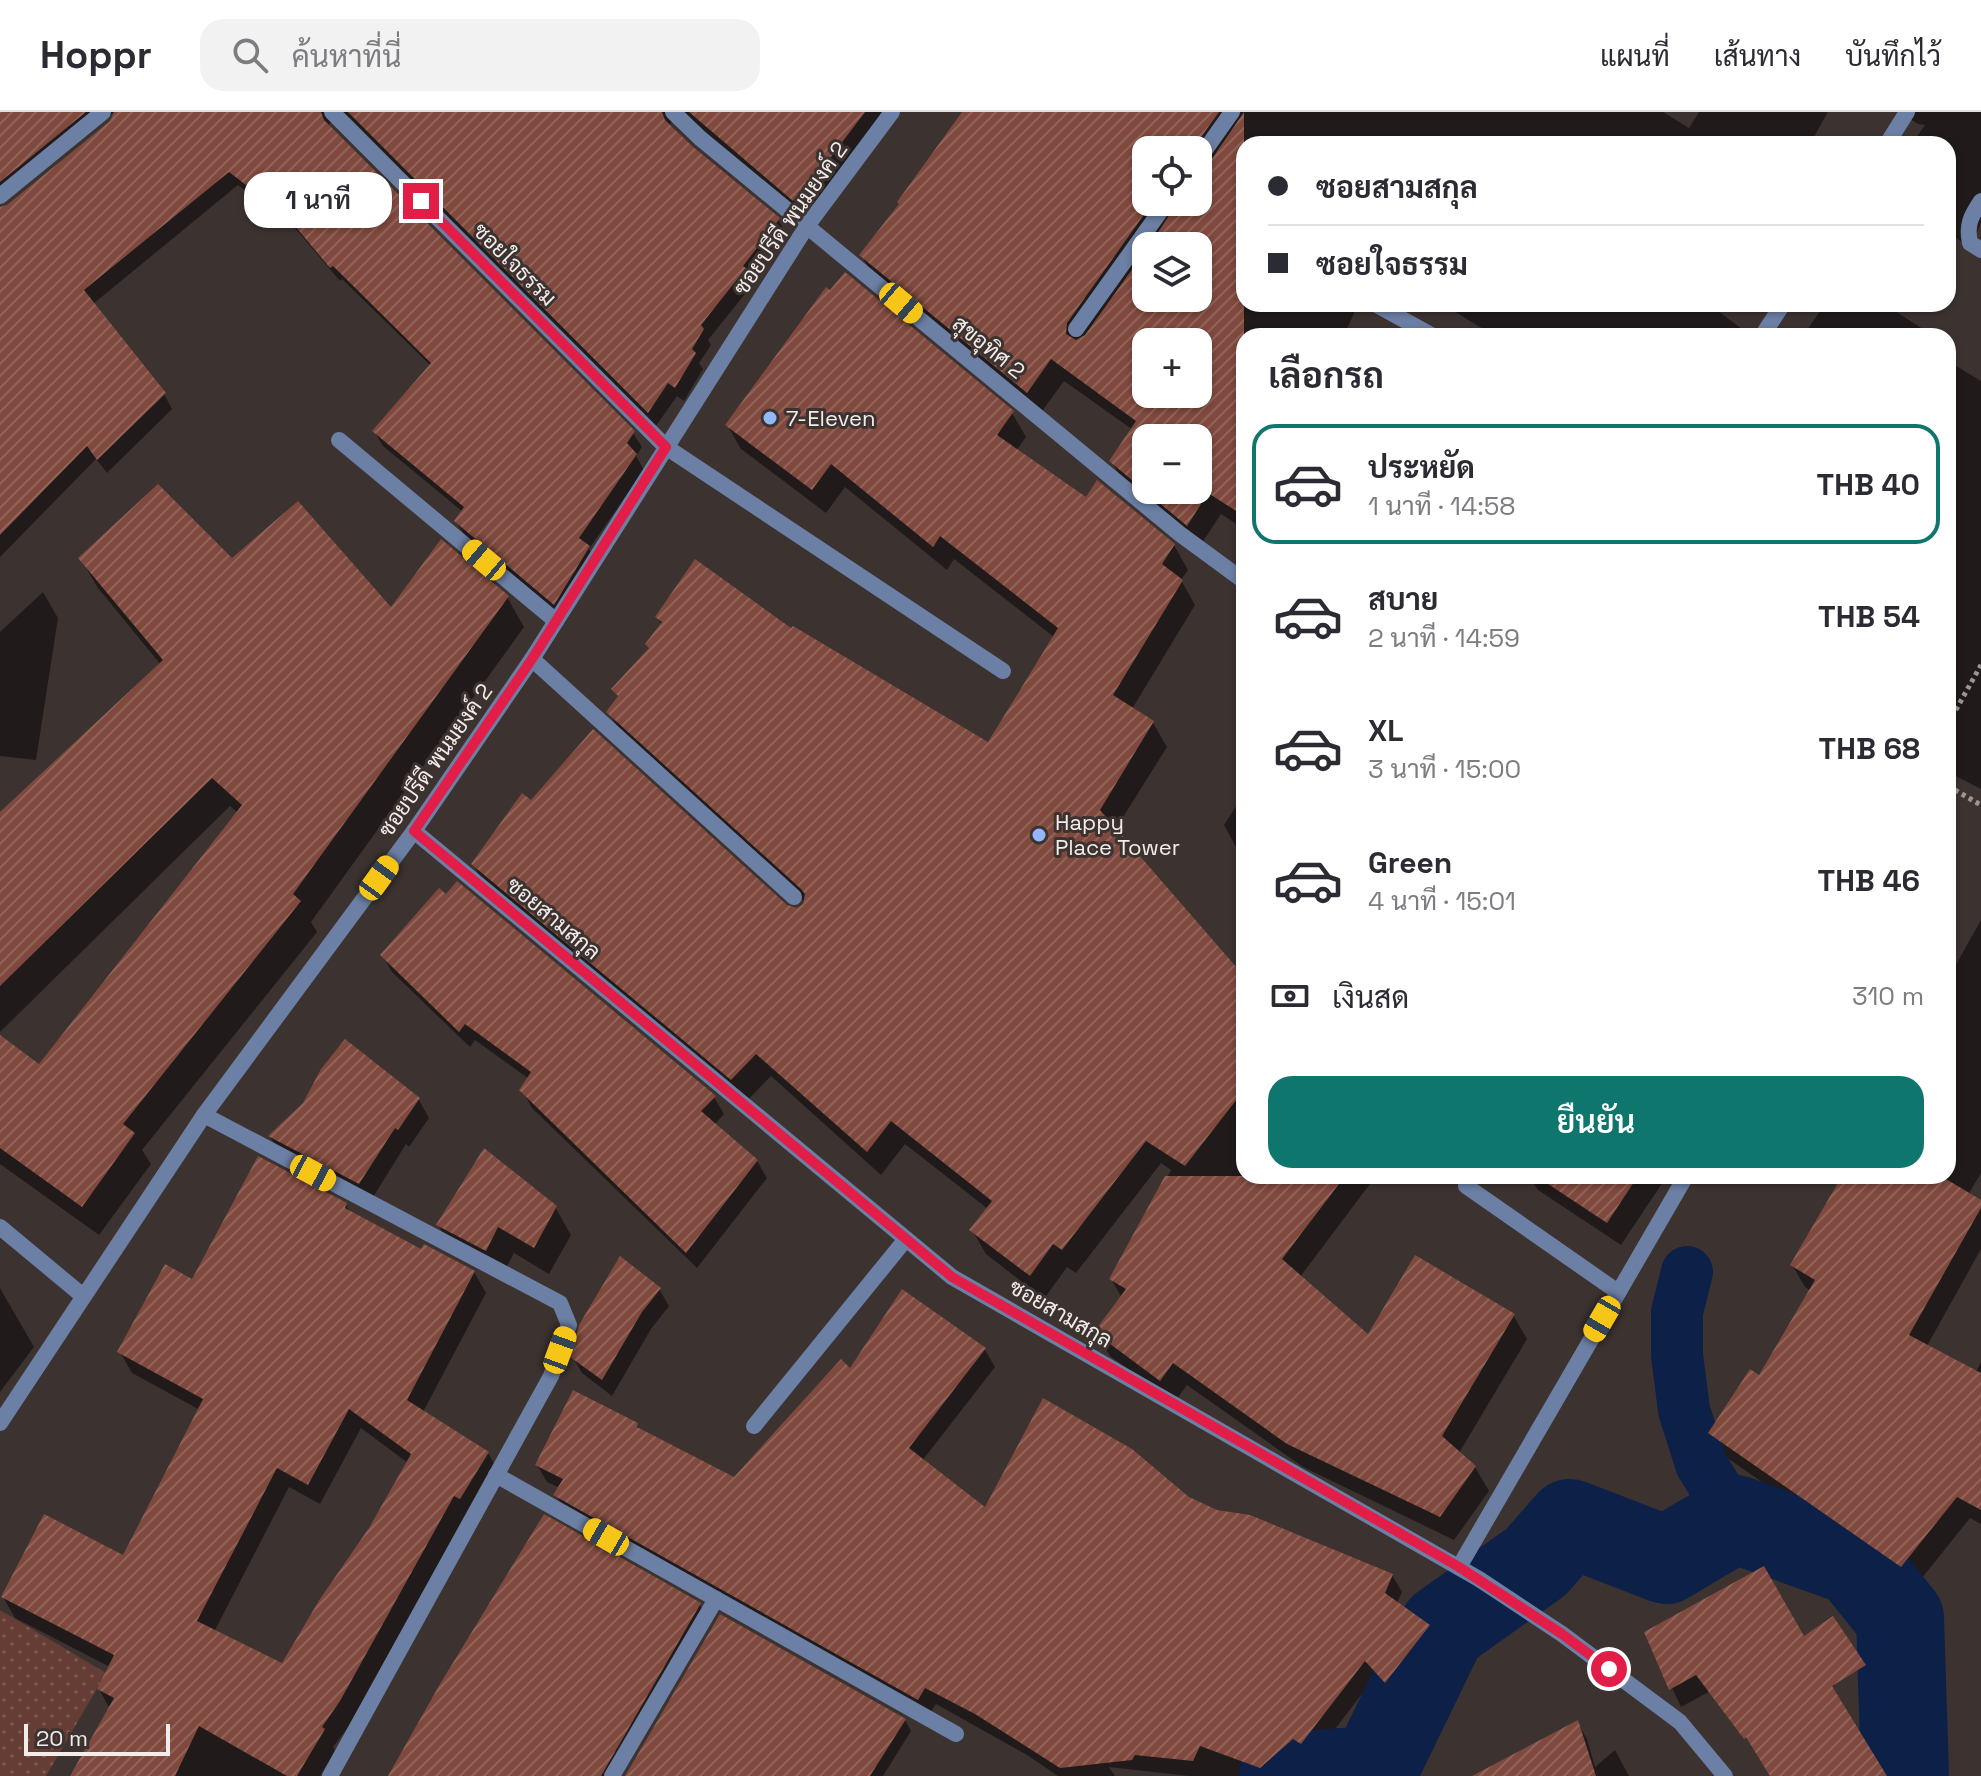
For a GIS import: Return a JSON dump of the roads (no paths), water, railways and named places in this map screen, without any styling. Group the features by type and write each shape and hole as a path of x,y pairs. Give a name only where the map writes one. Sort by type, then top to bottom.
{"street":[{"path":"0,196 103,112"},
{"name":"ซอยใจธรรม","path":"332,112 666,447 1003,671"},
{"name":"สุขอุทิศ 2","path":"673,112 700,138 1180,534 1236,575"},
{"name":"ซอยปรีดี พนมยงค์ 2","path":"0,1423 204,1115 414,831 532,659 807,226 892,112"},
{"path":"1212,140 1232,112"},
{"path":"1892,136 1907,112"},
{"path":"1981,201 1970,216 1967,230 1970,243 1981,250"},
{"path":"1076,329 1157,216"},
{"path":"1390,312 1418,328"},
{"path":"339,440 556,621"},
{"path":"532,659 794,897"},
{"name":"ซอยสามสกุล","path":"414,831 952,1277 1479,1579 1680,1722 1725,1776"},
{"path":"204,1115 560,1303 569,1325 551,1376 330,1776"},
{"path":"1459,1567 1681,1184"},
{"path":"1466,1186 1618,1292"},
{"path":"0,1227 83,1296"},
{"path":"754,1426 906,1239"},
{"path":"496,1475 956,1734"},
{"path":"612,1776 716,1599"}],"waterway":[{"path":"1687,1272 1677,1312 1677,1355 1684,1410 1701,1464 1735,1519"},
{"path":"1283,1776 1374,1770 1443,1628 1536,1562 1570,1523 1666,1560 1735,1519 1855,1562 1900,1618 1905,1776"}],"place":[{"name":"7-Eleven","path":"770,418"},
{"name":"Happy Place Tower","path":"1039,835"}]}
